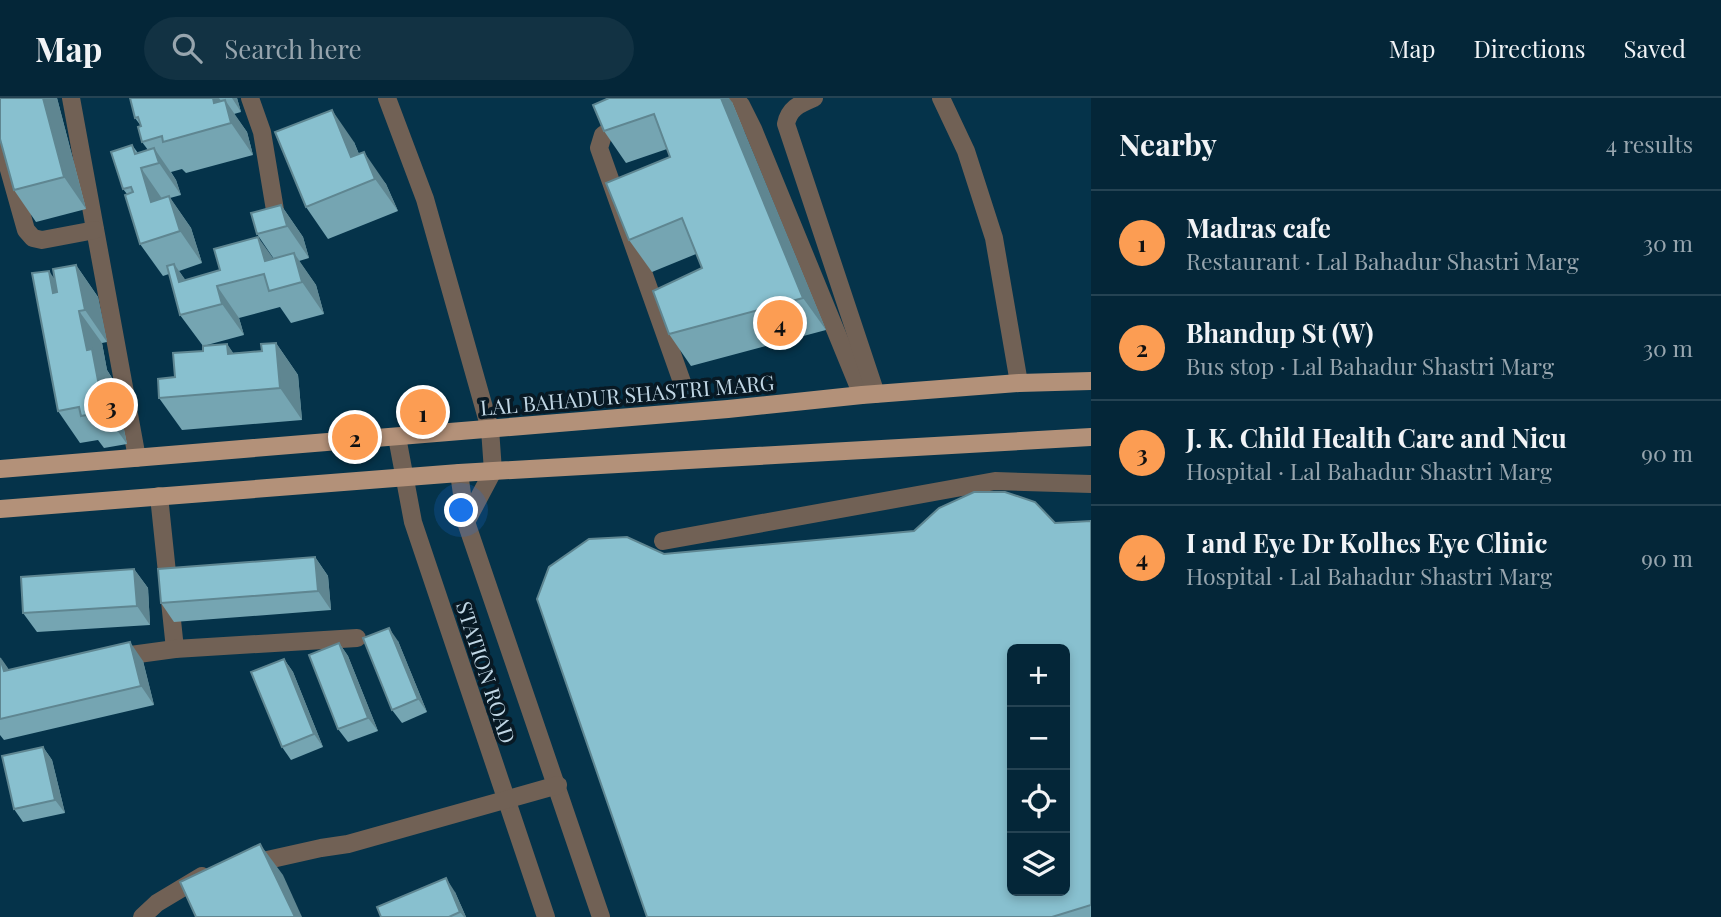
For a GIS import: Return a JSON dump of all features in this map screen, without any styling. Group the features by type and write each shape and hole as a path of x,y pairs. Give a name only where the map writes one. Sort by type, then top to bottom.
{"main road":[{"name":"LAL BAHADUR SHASTRI MARG","path":"0,469 728,409 869,394 1019,383 1091,381"},
{"path":"0,509 459,473 1091,437"}],"street":[{"path":"71,98 137,458"},
{"path":"250,98 262,132 275,210 263,250"},
{"path":"387,98 425,199 490,429 493,471 466,522"},
{"path":"734,98 741,105 753,129 869,394"},
{"path":"814,98 796,106 788,114 786,124 869,394"},
{"path":"941,98 966,151 994,238 1019,383"},
{"path":"643,112 619,122 603,135 599,148 602,163 682,382"},
{"path":"0,138 26,230 33,238 42,240 95,230"},
{"name":"STATION ROAD","path":"397,437 413,522 545,917"},
{"path":"459,473 466,522 601,917"},
{"path":"663,541 995,481 1091,484"},
{"path":"159,496 175,649"},
{"path":"94,660 175,649 357,638"},
{"path":"142,917 157,903 199,877 348,844 558,785"}],"building":[{"path":"0,98 43,98 64,177 14,190 0,139"},
{"path":"130,98 213,98 214,103 225,100 231,123 163,142 162,136 142,142 138,127 141,126 138,117 135,118"},
{"path":"609,98 721,98 803,298 669,334 653,291 702,268 682,218 629,240 606,183 670,157 654,114 604,131 593,105"},
{"path":"332,110 351,157 364,152 375,179 306,207 275,132"},
{"path":"132,145 135,154 154,148 159,163 141,168 151,202 169,196 180,231 140,244 125,195 133,192 131,187 123,189 111,152"},
{"path":"281,205 287,226 257,234 251,213"},
{"path":"258,237 265,261 294,253 302,282 269,291 264,274 217,286 222,304 180,315 167,266 174,264 179,282 220,270 214,249"},
{"path":"76,265 85,310 79,311 87,350 92,349 104,412 81,416 79,407 58,411 32,273 49,271 53,293 57,292 53,269"},
{"path":"276,343 280,388 159,398 158,379 175,377 173,353 203,351 203,346 227,344 228,354 262,351 261,344"},
{"path":"974,492 1005,492 1035,502 1055,523 1091,521 1091,905 1052,917 647,917 537,599 549,567 589,539 627,537 664,554 914,531 939,508"},
{"path":"315,557 318,591 161,603 158,569"},
{"path":"134,569 137,606 23,613 21,577"},
{"path":"389,628 418,699 392,710 363,638"},
{"path":"130,642 141,686 0,719 0,658 4,671"},
{"path":"339,643 368,718 338,729 309,655"},
{"path":"284,659 314,734 282,747 251,672"},
{"path":"43,747 55,800 14,809 2,756"},
{"path":"260,844 295,917 196,917 180,882"},
{"path":"446,878 460,912 449,917 381,917 377,907"}],"tunnel":[{"path":"682,382 690,412"}],"place":[{"name":"I and Eye Dr Kolhes Eye Clinic","path":"780,323"},
{"name":"J. K. Child Health Care and Nicu","path":"111,405"},
{"name":"Madras cafe","path":"423,412"},
{"name":"Bhandup St (W)","path":"355,437"}]}
